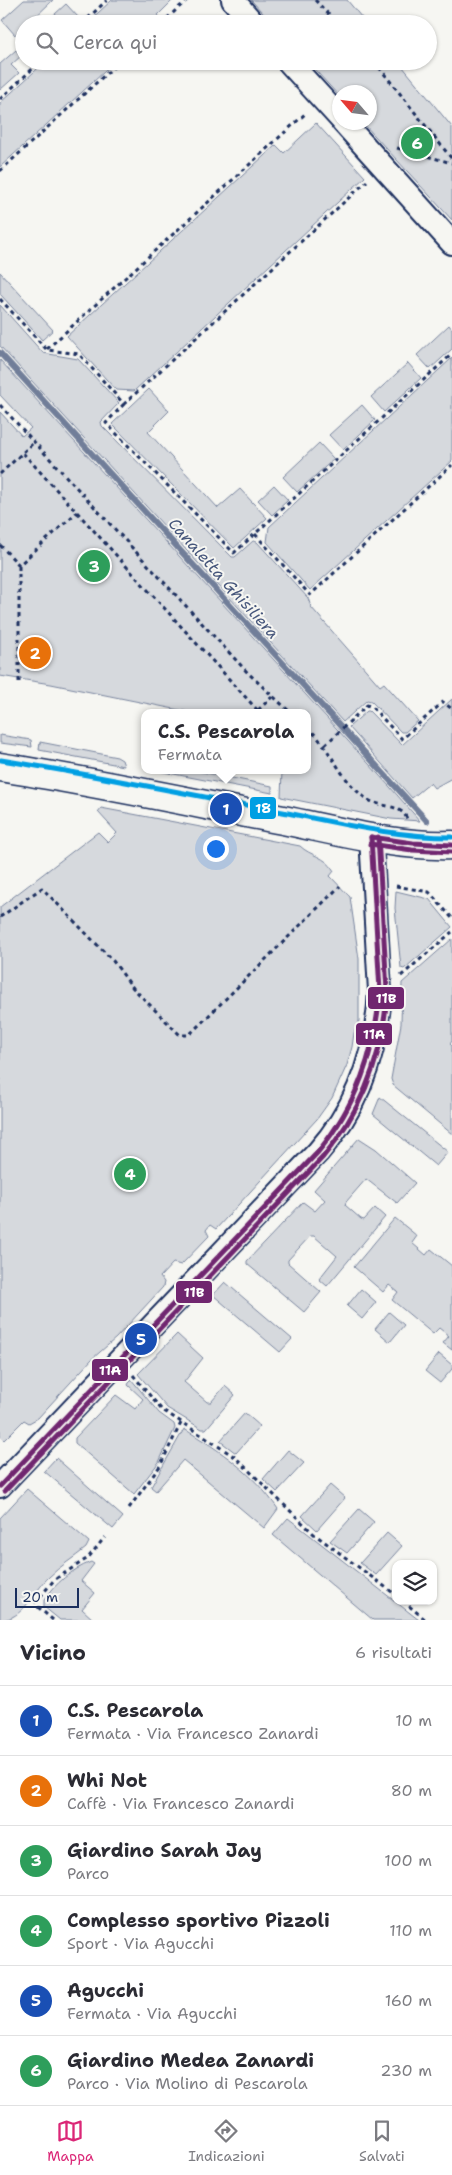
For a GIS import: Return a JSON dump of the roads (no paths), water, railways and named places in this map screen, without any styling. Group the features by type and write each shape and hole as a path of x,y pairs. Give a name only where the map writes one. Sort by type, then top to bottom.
{"main road":[{"path":"0,767 166,796 371,837 413,843 452,844"}],"street":[{"path":"233,0 246,15"},
{"path":"296,70 332,109"},
{"path":"350,130 452,243"},
{"path":"0,1486 318,1152 342,1121 365,1076 379,1015 380,991 371,837"}],"waterway":[{"name":"Canaletta Ghisiliera","path":"0,353 427,821"}],"place":[{"name":"Giardino Medea Zanardi","path":"417,143"},
{"name":"Giardino Sarah Jay","path":"94,566"},
{"name":"Whi Not","path":"35,653"},
{"name":"C.S. Pescarola","path":"226,809"},
{"name":"Complesso sportivo Pizzoli","path":"130,1174"},
{"name":"Agucchi","path":"141,1339"}]}
